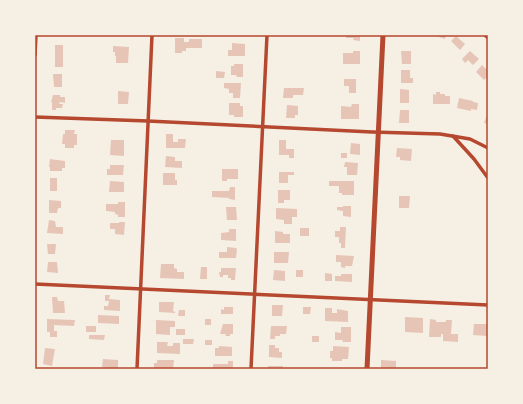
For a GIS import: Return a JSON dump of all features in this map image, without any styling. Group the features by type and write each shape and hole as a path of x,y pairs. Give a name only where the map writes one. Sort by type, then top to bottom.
{"main road":[{"path":"367,369 383,35"}],"street":[{"path":"35,55 36,35"},
{"path":"137,369 152,35"},
{"path":"251,369 267,35"},
{"path":"485,35 488,38"},
{"path":"35,117 440,134 470,139 488,148"},
{"path":"454,136 488,178"},
{"path":"35,284 488,305"}],"building":[{"path":"346,35 360,35 360,41 353,40 354,38 346,38"},
{"path":"446,35 445,39 436,36"},
{"path":"456,36 465,44 460,50 451,41"},
{"path":"175,38 184,38 184,42 189,42 189,39 202,39 202,48 186,48 186,51 182,51 182,53 175,53"},
{"path":"232,43 245,44 245,56 228,56 228,50 232,50"},
{"path":"55,45 63,45 63,67 55,67"},
{"path":"113,46 129,47 128,63 116,63 116,56 115,52 113,52"},
{"path":"353,51 360,51 360,64 343,64 343,53 353,53"},
{"path":"401,51 411,51 411,64 402,64"},
{"path":"470,51 479,59 473,65 468,60 465,63 462,59"},
{"path":"234,64 243,64 243,77 231,75 231,66 234,66"},
{"path":"482,65 488,71 488,76 484,80 476,72"},
{"path":"401,70 410,70 410,78 413,78 413,83 401,83"},
{"path":"216,71 225,72 224,78 216,78"},
{"path":"53,74 62,74 62,87 54,87"},
{"path":"344,79 356,79 356,93 349,93 349,86 344,86"},
{"path":"224,83 241,83 240,98 233,98 233,93 229,93 229,89 224,88"},
{"path":"284,88 304,88 303,95 293,95 293,98 283,98"},
{"path":"400,89 409,90 409,103 400,103"},
{"path":"118,91 129,92 128,104 118,104"},
{"path":"436,92 445,94 445,96 450,96 450,104 433,104 433,94 436,95"},
{"path":"53,95 65,97 65,103 60,102 59,104 63,104 62,108 52,110 51,102"},
{"path":"459,98 478,103 477,110 471,109 471,111 457,108"},
{"path":"229,103 240,103 240,106 243,106 243,117 234,117 234,115 229,115"},
{"path":"352,104 359,104 359,119 341,119 341,106 351,107"},
{"path":"287,105 298,106 298,115 295,115 295,118 286,118"},
{"path":"400,110 409,110 409,123 399,123"},
{"path":"488,112 488,124 484,123"},
{"path":"65,130 75,130 74,134 77,134 77,145 74,145 74,148 65,148 65,144 62,144"},
{"path":"166,134 173,134 173,142 178,142 178,139 186,139 185,148 166,148"},
{"path":"111,140 124,140 124,156 110,155"},
{"path":"279,140 286,140 286,149 294,149 294,158 289,158 289,155 279,155"},
{"path":"351,143 360,144 360,155 350,154"},
{"path":"397,148 412,149 411,161 400,160 400,157 396,157"},
{"path":"341,153 347,153 347,158 341,158"},
{"path":"166,156 175,157 175,161 182,161 182,168 165,167"},
{"path":"50,159 65,161 65,168 62,168 62,171 50,171"},
{"path":"345,162 358,163 357,175 347,175 347,167 344,167"},
{"path":"110,165 124,165 123,175 107,175 107,169 110,169"},
{"path":"222,169 238,169 238,179 227,179 227,181 222,181"},
{"path":"279,172 294,172 294,175 288,175 288,183 279,183"},
{"path":"163,173 175,173 177,185 163,185"},
{"path":"50,178 57,178 57,191 50,191"},
{"path":"110,181 124,182 124,192 109,192"},
{"path":"329,181 354,181 354,195 342,195 342,193 339,193 339,186 329,186"},
{"path":"230,187 235,187 235,200 229,198 212,197 212,191 229,191"},
{"path":"278,190 290,190 290,200 284,200 284,203 278,203"},
{"path":"399,196 410,196 409,208 399,208"},
{"path":"49,200 61,201 61,208 58,208 57,213 49,213"},
{"path":"118,202 125,202 125,217 118,217 115,212 106,211 106,204 118,204"},
{"path":"351,206 351,217 343,216 343,211 337,210 337,207"},
{"path":"226,207 236,207 237,220 227,220"},
{"path":"276,208 297,209 297,217 292,217 292,224 284,224 284,220 276,219"},
{"path":"49,220 55,221 56,227 63,227 63,234 47,233"},
{"path":"125,222 124,235 115,234 115,229 110,229 110,223"},
{"path":"340,227 346,227 345,248 341,248 339,237 335,237 335,231 340,231"},
{"path":"300,228 309,228 309,236 300,236"},
{"path":"229,229 236,229 236,241 221,240 221,233 229,232"},
{"path":"275,231 283,232 283,234 290,234 290,243 275,243"},
{"path":"47,244 56,244 55,254 48,254"},
{"path":"227,247 237,249 236,258 219,258 219,252 227,252"},
{"path":"274,252 289,252 288,263 274,263"},
{"path":"336,255 354,256 352,266 345,266 345,268 341,267 341,262 336,262"},
{"path":"48,262 57,262 58,273 47,272"},
{"path":"161,264 174,264 174,268 177,269 177,272 184,272 184,279 160,278"},
{"path":"201,267 207,267 207,279 200,279"},
{"path":"221,268 236,268 235,280 228,278 228,275 223,275 223,277 220,277 219,272 221,272"},
{"path":"274,270 285,271 285,281 273,280"},
{"path":"296,270 303,270 303,277 296,277"},
{"path":"325,273 332,274 332,281 325,281"},
{"path":"341,274 352,274 352,282 335,281 335,276 341,276"},
{"path":"105,295 110,295 109,299 120,300 120,311 104,310 104,306 108,306 109,301 105,301"},
{"path":"52,297 57,297 58,301 64,301 65,313 53,313"},
{"path":"159,302 174,302 173,311 175,313 159,312"},
{"path":"272,305 283,305 282,316 272,316"},
{"path":"224,307 233,307 233,314 221,314 221,309 224,310"},
{"path":"303,307 311,307 310,314 303,314"},
{"path":"325,308 332,308 332,313 337,313 337,309 348,311 348,322 325,321"},
{"path":"179,310 185,310 185,316 178,316"},
{"path":"98,315 119,316 119,324 98,323"},
{"path":"405,317 423,318 423,333 405,332"},
{"path":"47,319 75,320 74,326 54,325 54,331 57,331 57,337 50,337 50,332 47,332"},
{"path":"205,319 211,319 211,325 205,325"},
{"path":"430,319 436,320 436,322 446,322 446,320 452,320 451,334 458,334 458,342 443,341 443,334 441,334 441,337 429,337"},
{"path":"156,320 175,321 175,327 170,327 170,335 156,334"},
{"path":"223,324 233,324 233,334 230,334 230,336 225,336 226,334 220,334"},
{"path":"474,324 488,324 488,336 473,335"},
{"path":"86,326 96,326 96,332 86,332"},
{"path":"271,326 287,326 286,334 280,334 280,336 275,336 275,339 270,339"},
{"path":"341,327 351,327 351,342 335,340 335,332 341,333"},
{"path":"176,329 185,329 185,335 176,335"},
{"path":"89,335 105,335 104,340 89,339"},
{"path":"312,336 319,336 319,342 312,342"},
{"path":"183,339 194,339 193,344 183,344"},
{"path":"205,340 212,340 212,345 205,345"},
{"path":"157,342 168,342 167,346 173,346 173,343 180,343 180,354 157,353"},
{"path":"269,345 275,345 275,348 279,348 279,352 282,352 282,358 269,357"},
{"path":"219,346 232,347 232,356 215,356 215,348 219,348"},
{"path":"333,346 349,347 348,359 342,359 342,361 332,361 332,358 330,358 330,351 333,351"},
{"path":"45,348 55,349 52,366 43,364"},
{"path":"103,359 118,360 118,369 108,369 109,368 102,367"},
{"path":"157,360 174,360 173,369 154,369 154,363 157,363"},
{"path":"381,360 396,361 396,369 381,369"},
{"path":"228,361 233,361 233,369 213,369 213,364 228,364"},
{"path":"268,366 283,366 283,369 268,369"}]}
